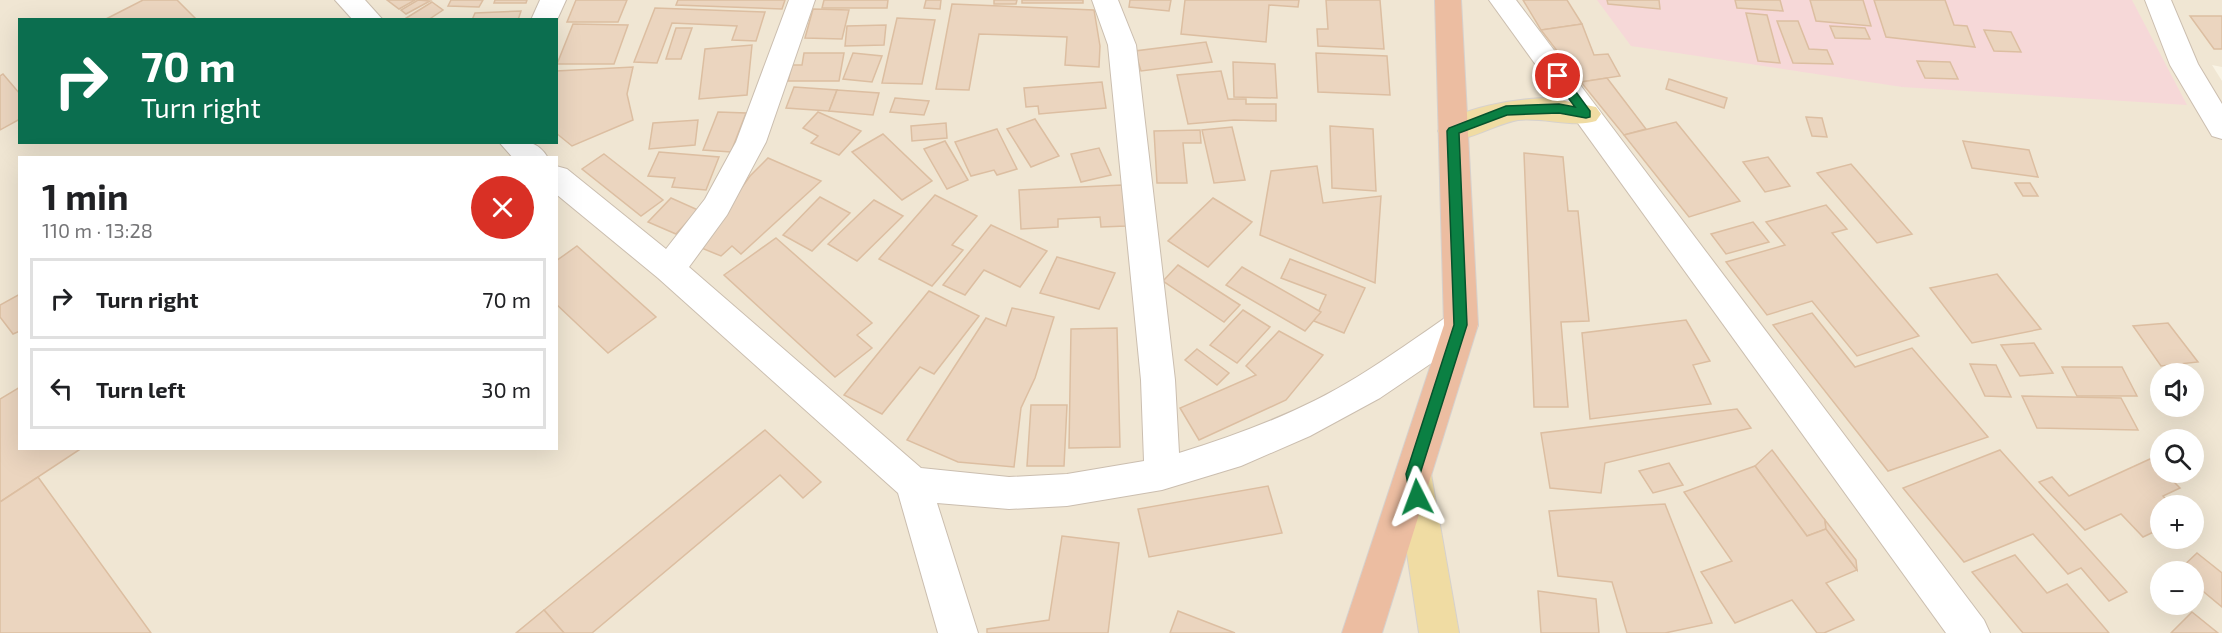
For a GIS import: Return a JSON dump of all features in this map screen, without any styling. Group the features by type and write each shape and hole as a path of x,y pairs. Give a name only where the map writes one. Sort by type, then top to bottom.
{"highway":[{"path":"1362,633 1461,325 1448,0"}],"main road":[{"path":"1453,131 1506,110 1559,108 1586,114"},
{"path":"1413,474 1439,633"}],"street":[{"path":"348,0 368,18"},
{"path":"545,18 553,0"},
{"path":"669,269 716,207 751,142 802,0"},
{"path":"1105,0 1122,45 1158,380 1162,474"},
{"path":"1502,0 1970,633"},
{"path":"2158,0 2184,65 2222,128"},
{"path":"516,144 531,156"},
{"path":"558,179 669,269 913,484 958,633"},
{"path":"913,484 1009,493 1067,490 1162,474 1241,450 1298,425 1368,388 1461,325"}],"shaded area":[{"path":"0,0 2222,0 2222,67 2212,65 2222,81 2222,633 0,633"},
{"path":"1597,0 2132,0 2187,105 1902,87 1631,46"}],"building":[{"path":"143,0 177,0 195,18 108,18"},
{"path":"387,0 415,0 399,9"},
{"path":"418,0 430,1 406,14 401,10"},
{"path":"451,0 483,0 479,7 448,6"},
{"path":"495,0 527,0 526,3 494,3"},
{"path":"576,0 627,0 618,22 567,22"},
{"path":"678,0 785,0 782,9 676,5"},
{"path":"824,0 888,0 887,8 822,8"},
{"path":"926,0 941,0 940,9 924,8"},
{"path":"994,0 1017,0 1016,4 994,4"},
{"path":"1022,0 1083,0 1083,3 1022,3"},
{"path":"1130,0 1171,0 1169,11 1129,7"},
{"path":"1185,0 1299,0 1298,7 1269,5 1266,42 1181,34"},
{"path":"1326,0 1380,0 1384,49 1318,46 1317,29 1328,29"},
{"path":"1523,0 1567,0 1582,24 1541,30"},
{"path":"1607,0 1659,0 1660,9 1608,4"},
{"path":"1735,0 1780,0 1783,11 1737,8"},
{"path":"1810,0 1863,0 1871,26 1816,21"},
{"path":"1874,0 1945,0 1954,25 1967,26 1975,47 1886,37"},
{"path":"432,2 443,10 431,18 406,18"},
{"path":"952,4 1094,10 1100,46 1099,67 1065,65 1067,37 979,34 969,90 936,89"},
{"path":"655,8 765,12 756,41 732,40 737,26 672,23 657,63 634,62"},
{"path":"813,9 849,10 842,39 805,38"},
{"path":"521,11 519,18 473,18 475,13"},
{"path":"1746,13 1767,15 1780,63 1758,61"},
{"path":"2190,16 2222,16 2222,49 2214,49"},
{"path":"897,18 935,20 922,84 882,83"},
{"path":"1777,21 1798,21 1809,49 1827,50 1833,64 1793,63"},
{"path":"573,24 628,25 614,64 558,64"},
{"path":"1582,24 1594,55 1608,54 1620,76 1581,82 1541,30"},
{"path":"886,25 884,45 845,46 847,26"},
{"path":"1830,26 1865,28 1870,39 1835,38"},
{"path":"676,28 692,28 681,59 666,59"},
{"path":"1984,30 2011,32 2021,52 1994,51"},
{"path":"1206,42 1212,62 1141,71 1135,51"},
{"path":"752,45 747,95 699,99 705,49"},
{"path":"804,53 844,53 839,81 788,81 792,65 802,65"},
{"path":"853,53 882,56 872,82 843,79"},
{"path":"1316,53 1387,56 1390,95 1318,92"},
{"path":"1917,61 1950,62 1958,79 1925,78"},
{"path":"1233,62 1275,64 1277,98 1234,97"},
{"path":"633,67 627,94 633,120 572,146 558,135 558,71"},
{"path":"1221,71 1228,99 1246,99 1246,104 1276,104 1276,121 1234,120 1188,124 1177,75"},
{"path":"3,74 18,92 18,120 0,130 0,76"},
{"path":"1607,78 1646,129 1624,135 1581,82"},
{"path":"1669,79 1727,98 1724,108 1666,89"},
{"path":"1102,82 1106,108 1039,114 1038,106 1026,107 1024,88"},
{"path":"794,87 837,90 829,111 786,108"},
{"path":"837,90 879,93 873,115 829,111"},
{"path":"895,98 929,101 924,115 890,112"},
{"path":"718,112 746,113 731,152 703,150"},
{"path":"818,112 861,131 839,155 811,143 818,136 803,128"},
{"path":"1806,117 1822,118 1827,137 1812,136"},
{"path":"1035,119 1059,156 1031,167 1007,129"},
{"path":"698,120 695,145 649,149 653,123"},
{"path":"1676,122 1740,201 1689,217 1624,135"},
{"path":"946,123 947,138 912,141 911,126"},
{"path":"1330,126 1373,129 1376,191 1332,188"},
{"path":"1232,127 1245,180 1214,183 1202,130"},
{"path":"997,129 1017,169 997,175 994,170 971,176 955,142"},
{"path":"1200,130 1201,143 1183,143 1187,183 1157,183 1154,131"},
{"path":"883,134 932,181 902,200 852,152"},
{"path":"945,141 968,180 947,189 924,149"},
{"path":"1963,141 2029,150 2038,177 1972,168"},
{"path":"1099,148 1111,175 1081,182 1071,154"},
{"path":"659,152 719,157 706,190 672,187 675,178 648,176"},
{"path":"1524,153 1563,157 1568,211 1578,211 1589,321 1561,322 1568,407 1534,407"},
{"path":"604,154 663,200 641,216 582,169"},
{"path":"1768,157 1790,186 1765,192 1743,162"},
{"path":"768,158 821,181 741,254 732,246 721,256 699,247 750,176"},
{"path":"1851,164 1912,234 1877,243 1817,173"},
{"path":"1317,166 1323,203 1381,196 1375,283 1260,235 1271,171"},
{"path":"2015,183 2030,183 2038,196 2023,196"},
{"path":"1122,185 1126,226 1101,227 1100,217 1058,219 1058,227 1021,229 1019,190"},
{"path":"935,195 977,216 952,245 963,250 932,286 879,259"},
{"path":"820,197 850,213 812,251 783,235"},
{"path":"671,198 698,210 676,234 648,222"},
{"path":"1213,198 1252,222 1208,267 1168,241"},
{"path":"874,200 903,216 857,261 828,244"},
{"path":"1826,205 1847,229 1832,233 1919,336 1857,356 1812,301 1767,315 1726,262 1785,245 1766,222"},
{"path":"1753,222 1769,242 1726,254 1711,234"},
{"path":"991,225 1047,251 1020,287 984,270 965,295 943,285"},
{"path":"776,238 872,323 857,335 872,348 835,377 724,275"},
{"path":"577,246 656,317 608,353 558,306 558,260"},
{"path":"1057,257 1115,273 1099,309 1040,293"},
{"path":"1290,259 1365,288 1344,333 1314,321 1326,295 1281,278"},
{"path":"1178,265 1240,305 1224,322 1163,281"},
{"path":"1242,267 1321,312 1305,331 1226,285"},
{"path":"1997,274 2041,329 1972,343 1930,288"},
{"path":"929,291 979,316 934,374 920,367 882,414 844,395"},
{"path":"18,295 18,332 13,334 0,317 0,305"},
{"path":"1012,308 1054,317 1035,378 1021,408 1014,467 958,462 907,440 986,318 1006,326"},
{"path":"1243,310 1270,327 1237,363 1210,345"},
{"path":"1812,313 1855,367 1912,348 1988,437 1888,471 1773,325"},
{"path":"1686,320 1710,361 1693,365 1711,404 1590,419 1582,333"},
{"path":"2168,323 2198,362 2159,363 2133,326"},
{"path":"1117,328 1120,447 1069,448 1071,329"},
{"path":"1279,331 1323,355 1286,400 1199,440 1180,408 1256,375 1246,366"},
{"path":"2034,343 2053,373 2020,376 2001,345"},
{"path":"1197,349 1229,373 1217,385 1185,360"},
{"path":"1970,364 1996,365 2011,397 1985,396"},
{"path":"2062,367 2122,367 2137,396 2077,396"},
{"path":"18,388 18,450 79,450 0,502 0,399"},
{"path":"2022,396 2121,398 2138,430 2037,428"},
{"path":"1031,405 1067,405 1064,466 1027,466"},
{"path":"1737,409 1751,428 1605,463 1601,493 1550,488 1541,433"},
{"path":"765,430 821,482 803,498 780,475 592,633 564,633 544,610"},
{"path":"1772,450 1825,520 1826,529 1807,536 1755,466"},
{"path":"2000,450 2127,592 2109,601 2081,568 2068,574 2033,534 1964,562 1903,488"},
{"path":"2150,459 2150,483 2175,483 2180,488 2165,495 2150,495 2150,534 2143,537 2121,514 2085,530 2039,482 2052,477 2069,496"},
{"path":"1669,463 1683,485 1653,493 1639,471"},
{"path":"1755,466 1807,536 1826,529 1857,570 1826,583 1854,620 1824,633 1817,633 1792,600 1735,623 1701,572 1732,561 1684,492"},
{"path":"38,477 151,633 0,633 0,502"},
{"path":"1268,486 1282,533 1149,557 1138,509"},
{"path":"1665,504 1712,623 1665,633 1627,633 1612,582 1558,576 1549,511"},
{"path":"1825,520 1856,560 1857,570 1826,529"},
{"path":"1062,536 1119,543 1108,633 987,633 987,629 1049,620"},
{"path":"2197,553 2222,573 2222,607 2204,592 2204,561 2189,561"},
{"path":"2015,555 2047,593 2067,584 2109,633 2023,633 1972,572"},
{"path":"1538,591 1596,599 1599,633 1541,633"},
{"path":"544,610 564,633 516,633"},
{"path":"1178,611 1235,633 1170,633"},
{"path":"2189,615 2196,615 2218,633 2171,633"}],"route":[{"path":"1417,497 1413,474 1461,325 1453,131 1506,110 1559,108 1586,114 1558,76"}]}
